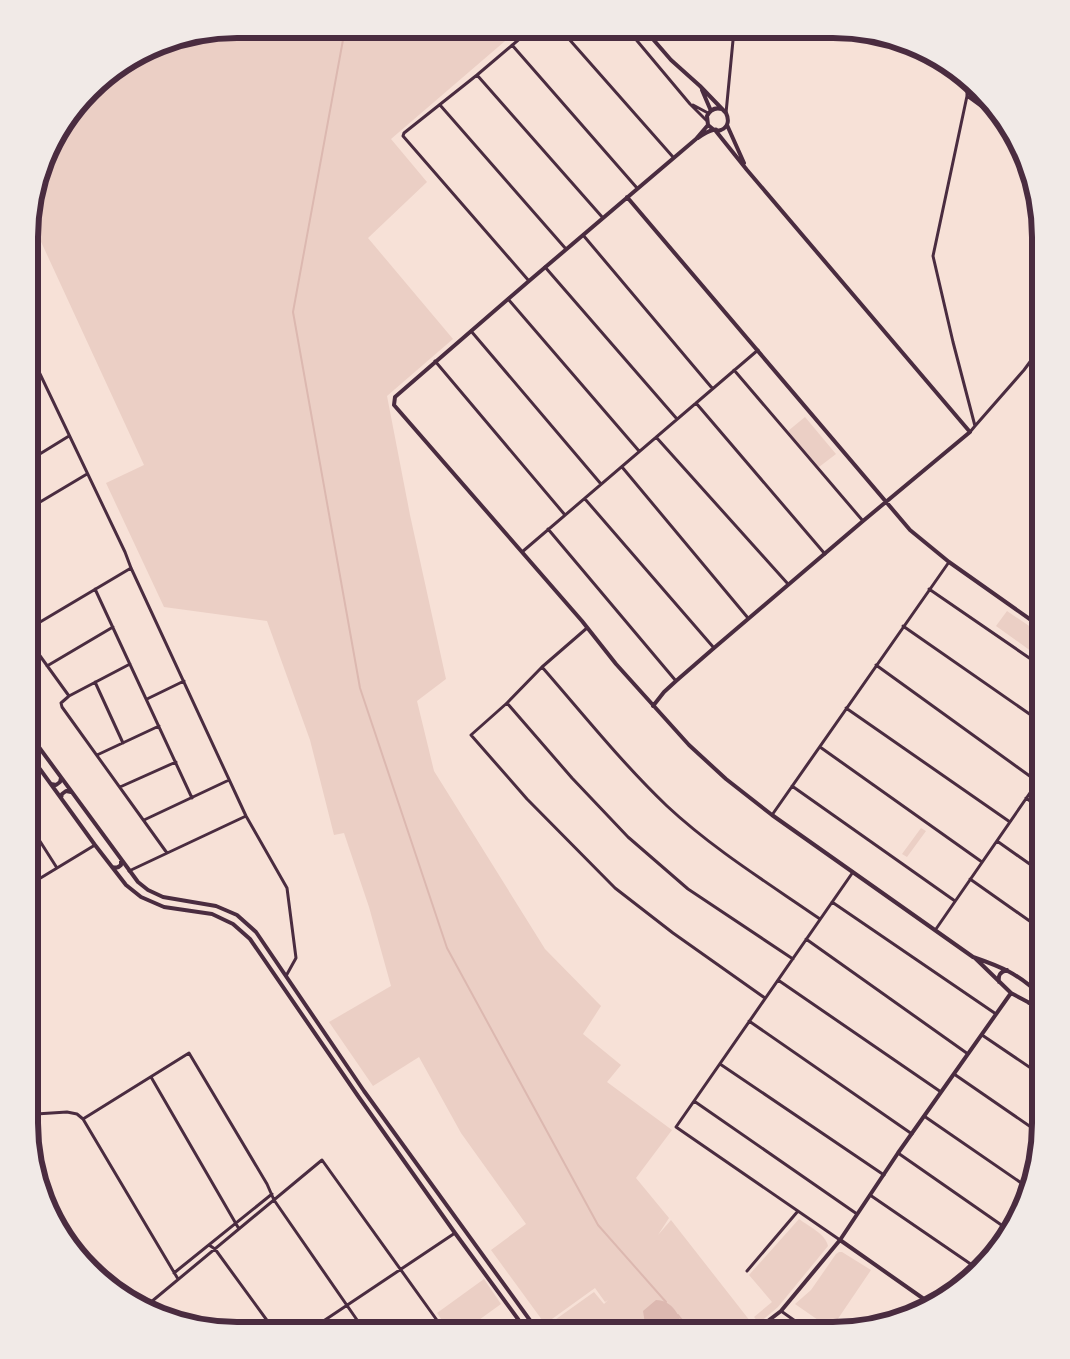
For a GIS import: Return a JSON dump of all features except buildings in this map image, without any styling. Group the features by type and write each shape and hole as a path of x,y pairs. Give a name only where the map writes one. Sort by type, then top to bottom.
{"street":[{"path":"520,38 404,133 404,136 529,280"},
{"path":"568,38 673,157"},
{"path":"635,38 970,432"},
{"path":"652,38 726,113"},
{"path":"733,38 726,113 728,116 727,125 746,170"},
{"path":"512,45 638,188"},
{"path":"477,75 603,218"},
{"path":"700,86 709,112"},
{"path":"967,89 933,256 975,426 970,432"},
{"path":"967,96 987,110"},
{"path":"690,104 709,112"},
{"path":"440,105 566,249"},
{"path":"706,120 709,112 714,109 722,109"},
{"path":"708,125 696,138 435,361 395,397 394,406 688,746 772,815 936,929 973,957 1011,993 1032,1004"},
{"path":"696,138 714,130 720,130 727,125"},
{"path":"627,197 910,530 948,562 1032,621"},
{"path":"583,235 712,388"},
{"path":"545,267 677,419"},
{"path":"508,299 640,451"},
{"path":"471,331 601,484"},
{"path":"522,552 758,350"},
{"path":"653,706 664,692 748,618 970,432 1032,359"},
{"path":"435,361 565,515"},
{"path":"38,370 125,552 246,816 287,888 296,958 286,976"},
{"path":"734,370 863,521"},
{"path":"696,403 825,554"},
{"path":"38,454 69,436"},
{"path":"656,437 788,584"},
{"path":"622,467 748,618"},
{"path":"38,503 87,474"},
{"path":"585,499 714,648"},
{"path":"548,529 676,681"},
{"path":"772,815 948,562"},
{"path":"38,623 131,568"},
{"path":"95,589 192,798"},
{"path":"929,589 1032,660"},
{"path":"903,626 1032,716"},
{"path":"47,666 113,627"},
{"path":"587,628 542,667 507,703 471,735 527,799 615,888 672,933 765,998"},
{"path":"38,653 69,696"},
{"path":"130,664 69,696 61,703 167,853"},
{"path":"876,665 1032,778"},
{"path":"542,667 621,758 667,806 719,850 820,919"},
{"path":"95,682 123,743"},
{"path":"146,699 184,682"},
{"path":"507,703 572,778 628,837 688,889 793,959"},
{"path":"846,708 1010,822"},
{"path":"97,755 159,726"},
{"path":"38,746 128,870 143,886 163,897 216,906 237,915 256,932 364,1091 531,1322"},
{"path":"819,746 982,862"},
{"path":"120,788 176,762"},
{"path":"38,765 126,885 141,897 164,907 212,914 233,924 250,939 358,1096 520,1322"},
{"path":"51,784 56,785 60,782 61,778"},
{"path":"144,820 230,780"},
{"path":"792,786 955,901"},
{"path":"936,929 1032,790"},
{"path":"61,798 62,794 66,791 71,792"},
{"path":"1026,798 1032,802"},
{"path":"120,876 122,870 128,870 246,816"},
{"path":"38,838 57,868"},
{"path":"997,841 1032,866"},
{"path":"38,880 95,845"},
{"path":"112,867 119,867 122,861"},
{"path":"853,872 676,1127 925,1300"},
{"path":"970,879 1032,923"},
{"path":"152,902 157,894"},
{"path":"832,902 996,1014"},
{"path":"806,939 968,1054"},
{"path":"973,957 1007,970 1032,988"},
{"path":"999,983 998,977 1007,970"},
{"path":"778,980 941,1092"},
{"path":"767,1322 781,1311 840,1240 898,1153 1011,993"},
{"path":"749,1022 912,1134"},
{"path":"982,1035 1032,1069"},
{"path":"83,1119 189,1053 267,1184 274,1200 358,1322"},
{"path":"720,1064 884,1175"},
{"path":"954,1074 1032,1128"},
{"path":"150,1077 239,1229"},
{"path":"358,1096 364,1091"},
{"path":"694,1101 857,1214"},
{"path":"38,1114 67,1112 77,1114 83,1119 178,1279"},
{"path":"924,1116 1023,1183"},
{"path":"898,1153 1003,1226"},
{"path":"151,1302 322,1160 438,1322"},
{"path":"174,1273 272,1194"},
{"path":"870,1195 972,1265"},
{"path":"747,1271 798,1211"},
{"path":"322,1322 455,1233"},
{"path":"209,1245 215,1249 268,1322"},
{"path":"495,1286 501,1286 503,1281"},
{"path":"503,1297 506,1293 510,1292"},
{"path":"781,1311 797,1322"}],"shaded area":[{"path":"223,38 509,38 391,139 427,182 368,238 453,339 387,396 410,515 446,679 417,701 434,771 545,949 601,1006 583,1034 621,1065 607,1082 672,1130 636,1178 669,1218 658,1235 671,1220 751,1322 552,1322 594,1292 604,1304 608,1300 605,1302 595,1288 548,1322 544,1322 491,1250 526,1224 461,1133 419,1057 373,1086 329,1022 391,986 369,907 344,833 334,835 310,740 267,621 164,607 106,483 144,465 38,235 41,198 48,173 64,137 87,105 105,87 137,64 173,48 198,41"},
{"path":"805,417 836,454 819,467 788,431"},
{"path":"1007,611 1032,628 1032,652 996,626"},
{"path":"921,828 926,831 907,857 902,854"},
{"path":"799,1219 820,1234 827,1242 828,1246 778,1307 760,1322 754,1317 772,1302 749,1275"},
{"path":"842,1252 871,1270 836,1322 821,1322 795,1304 811,1290 836,1254"},
{"path":"484,1279 501,1304 476,1322 443,1322 437,1313"},
{"path":"656,1300 662,1301 675,1310 681,1322 645,1322 643,1311"}],"waterway":[{"path":"343,38 293,312 360,688 447,948 598,1225 666,1302"},
{"path":"678,1315 684,1322"}]}
